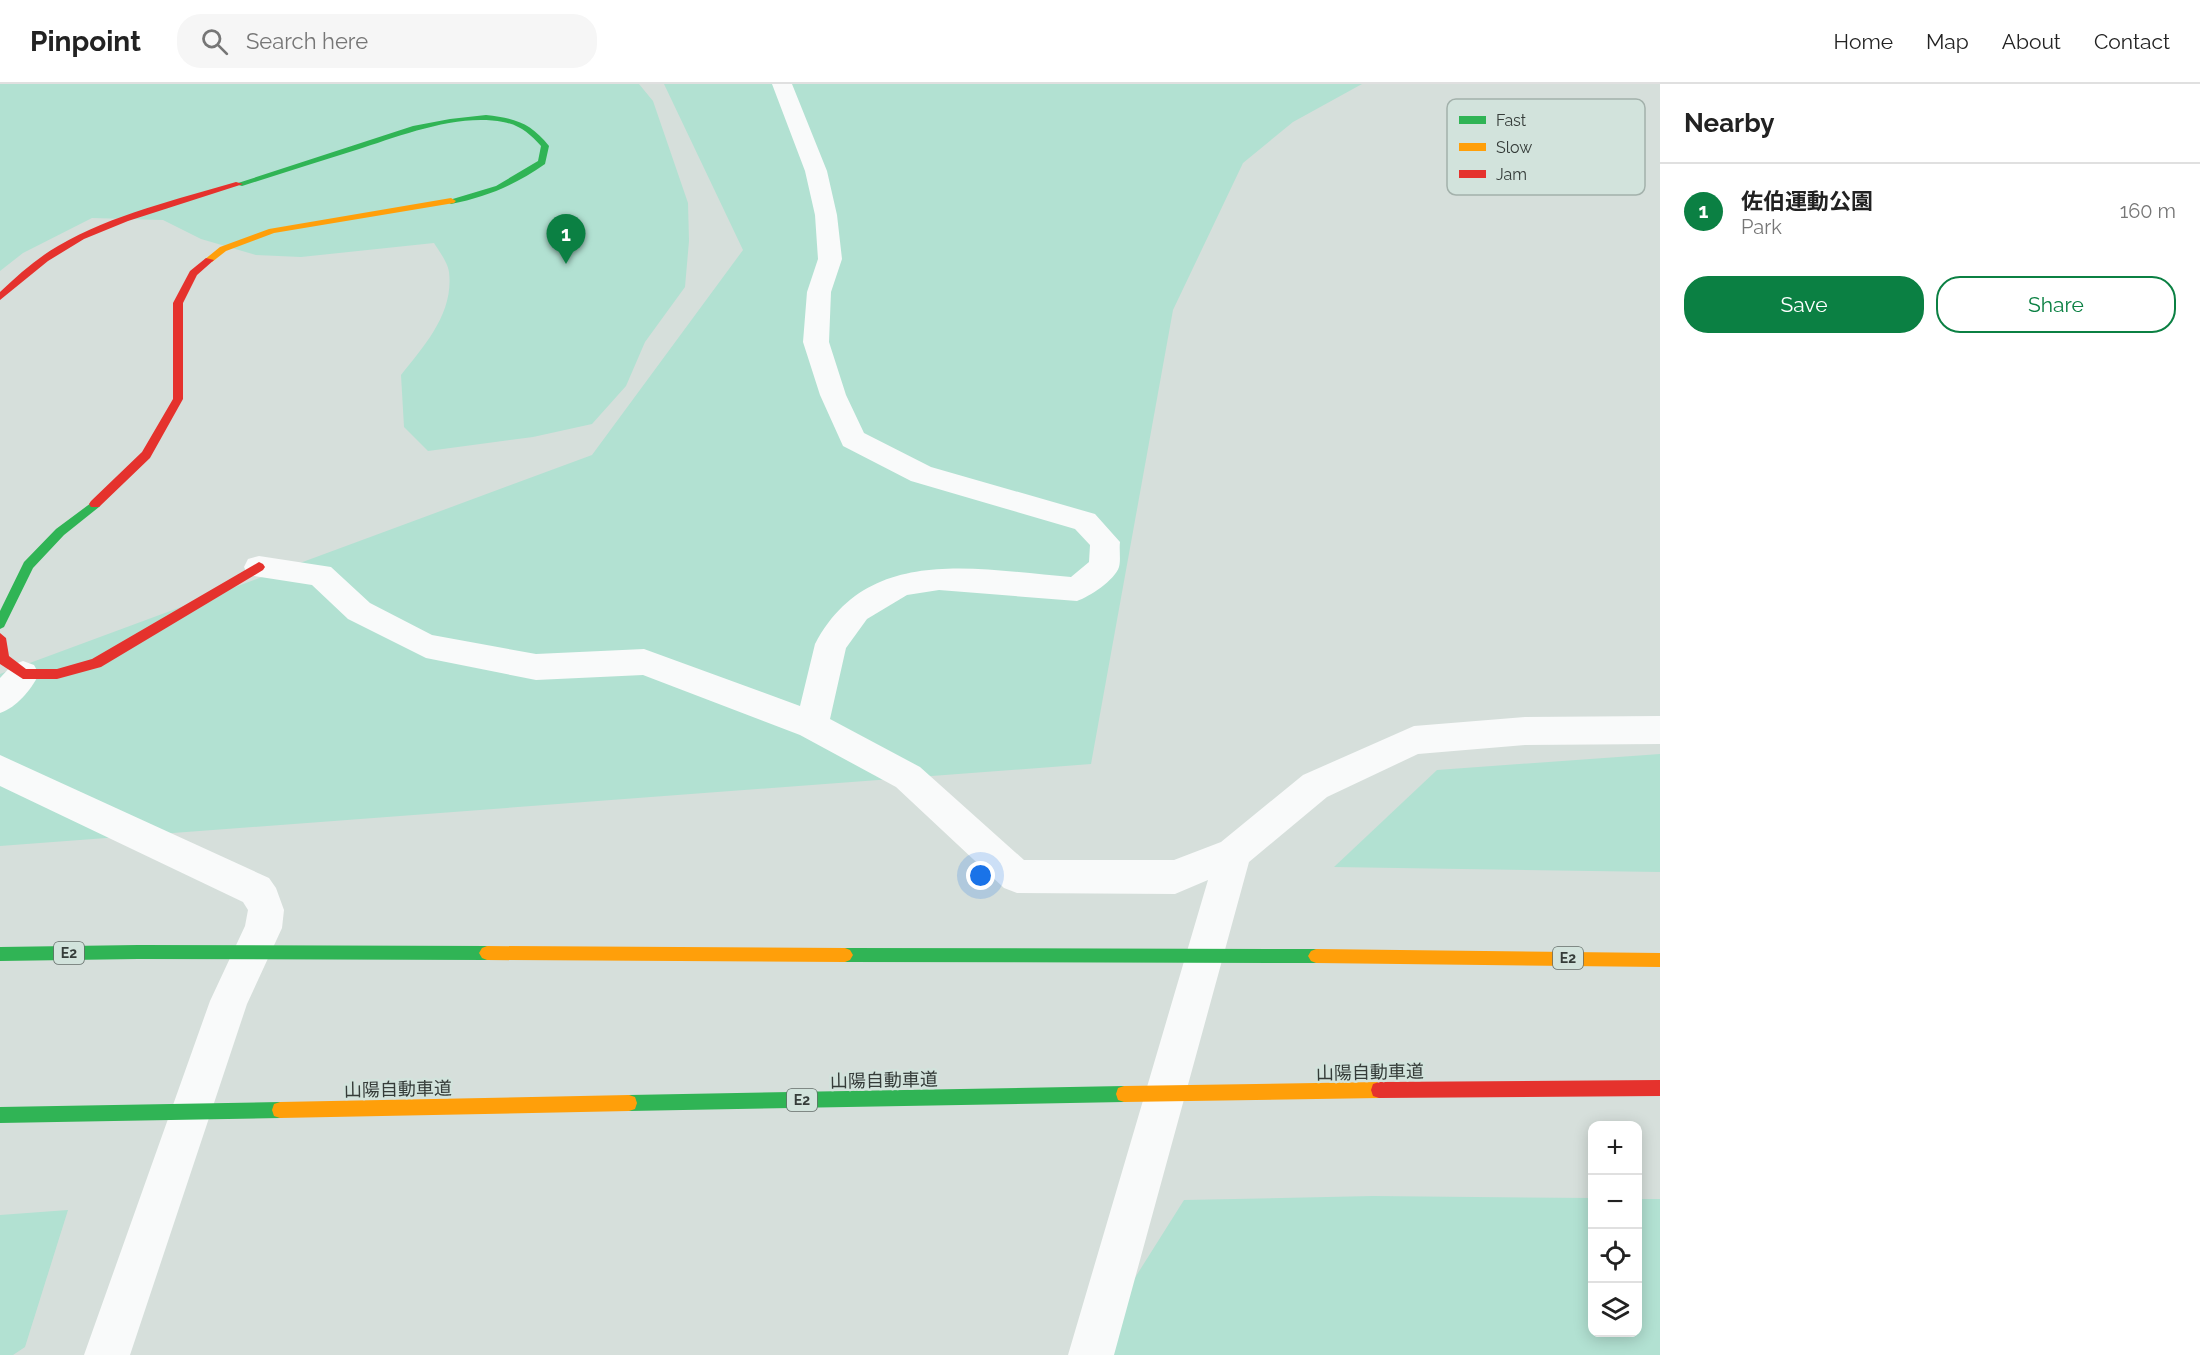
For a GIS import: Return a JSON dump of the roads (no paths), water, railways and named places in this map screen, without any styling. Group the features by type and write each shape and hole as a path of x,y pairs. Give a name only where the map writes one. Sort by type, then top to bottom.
{"main road":[{"path":"0,297 18,280 61,248 93,233 140,215 416,128 452,121 498,120 514,123 535,132 545,146 542,162 524,176 515,182 479,196 272,231 223,249 193,273 177,303 178,399 146,455 93,506 60,532 28,565 0,624"},
{"path":"0,638 3,659 23,674 57,674 96,663 259,567"},
{"name":"E2","path":"0,954 138,952 1475,957 1660,960"},
{"name":"山陽自動車道","path":"0,1115 1517,1087 1660,1088"}],"street":[{"path":"782,84 816,171 826,215 830,259 819,292 816,342 833,395 853,440 921,474 1085,521 1105,542 1104,567 1077,589 939,579 900,585 856,611 831,644 812,725"},
{"path":"259,567 320,575 359,611 426,646 536,667 644,662 812,725 908,777 1017,876 1175,877 1234,853 1315,786 1414,740 1525,731 1660,730"},
{"path":"0,700 23,674"},
{"path":"0,770 249,887 256,891 263,900 266,910 263,928 229,1001 107,1355"},
{"path":"1091,1355 1234,853"}],"place":[{"name":"佐伯運動公園","path":"566,264"}]}
